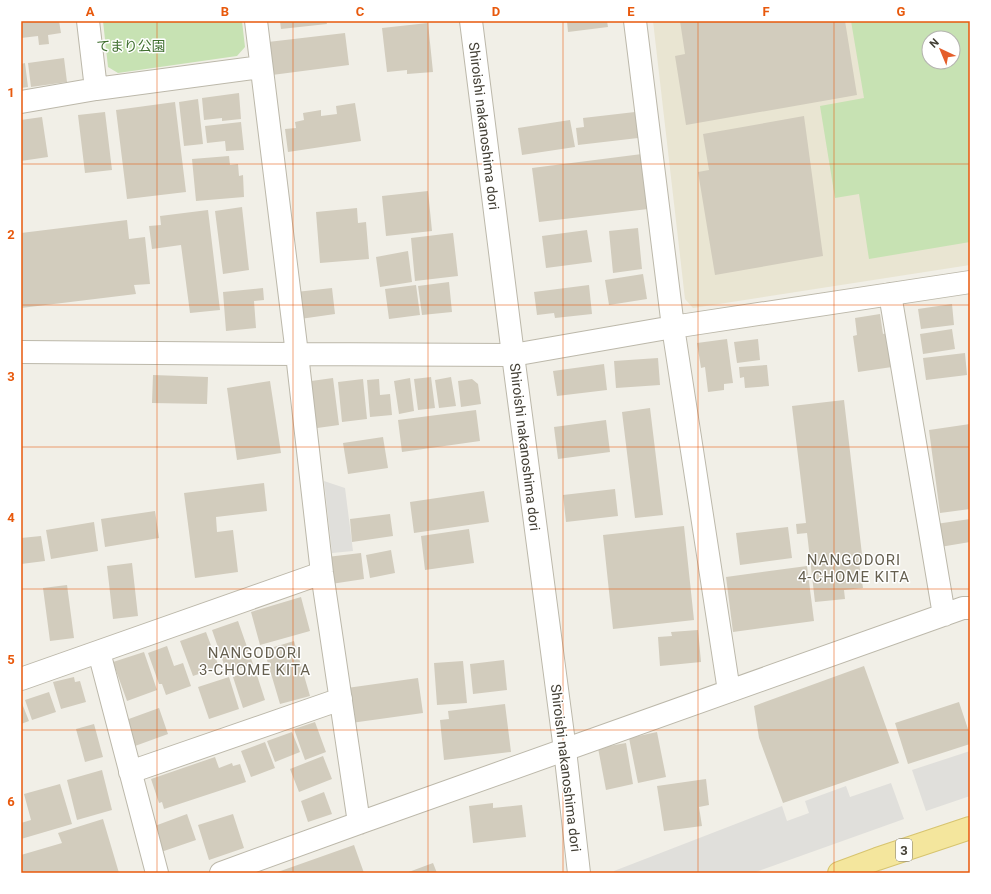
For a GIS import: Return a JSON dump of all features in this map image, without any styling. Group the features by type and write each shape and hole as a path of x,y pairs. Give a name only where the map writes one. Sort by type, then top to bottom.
{"main road":[{"name":"3","path":"839,873 970,828"}],"street":[{"path":"88,21 96,89"},
{"path":"256,21 322,573 359,823"},
{"name":"Shiroishi nakanoshima dori","path":"471,21 565,750 579,873"},
{"path":"635,21 673,327 730,690"},
{"path":"21,102 96,89 261,67"},
{"path":"21,352 513,355 673,327 970,282"},
{"path":"890,294 944,615"},
{"path":"21,679 322,573"},
{"path":"222,873 730,690 963,608 970,608"},
{"path":"99,652 158,873"},
{"path":"130,772 341,699"}],"shaded area":[{"path":"653,21 970,21 970,265 693,308 685,299"},
{"path":"324,481 345,488 353,551 332,553"},
{"path":"970,751 970,796 926,811 912,770"},
{"path":"891,783 904,819 753,873 614,873 614,871 782,806 787,821 809,813 805,801 846,786 850,797"}],"green space":[{"name":"てまり公園","path":"103,21 242,21 245,47 237,56 118,73 108,67"},
{"path":"851,21 970,21 970,242 869,259 859,194 835,198 820,106 864,98"}],"building":[{"path":"21,21 59,21 61,33 48,35 49,44 39,45 38,36 21,38"},
{"path":"280,21 326,21 327,24 281,29"},
{"path":"567,21 607,21 608,27 568,32"},
{"path":"680,21 845,21 857,95 686,125 675,56 685,54"},
{"path":"428,23 433,72 407,74 407,70 387,72 382,28"},
{"path":"345,33 349,65 272,75 268,42"},
{"path":"64,58 67,82 31,87 28,63"},
{"path":"25,63 28,87 21,88 21,64"},
{"path":"239,93 241,119 222,121 222,118 204,120 202,98"},
{"path":"198,99 203,144 184,146 179,102"},
{"path":"175,102 186,192 127,199 116,110"},
{"path":"355,103 361,141 288,152 285,129 296,128 295,122 304,120 303,113 321,110 321,116 337,114 336,106"},
{"path":"105,112 112,170 85,173 78,115"},
{"path":"635,112 638,138 578,145 576,128 584,127 583,118"},
{"path":"804,116 823,256 715,275 698,172 709,170 703,134"},
{"path":"42,117 48,157 21,161 21,120"},
{"path":"570,120 575,147 522,155 518,128"},
{"path":"241,122 244,150 226,151 225,141 207,143 205,126"},
{"path":"642,154 648,209 539,222 532,168"},
{"path":"229,156 230,165 238,164 239,176 243,175 244,197 196,201 192,159"},
{"path":"428,191 432,231 386,236 382,196"},
{"path":"242,207 249,270 223,274 215,211"},
{"path":"357,208 358,223 366,222 369,259 320,263 316,212"},
{"path":"208,210 220,310 190,313 181,245 152,249 149,226 161,225 160,216"},
{"path":"127,220 129,239 145,237 150,284 134,285 136,294 21,308 21,233"},
{"path":"638,228 642,269 613,273 609,231"},
{"path":"587,230 592,262 546,268 542,236"},
{"path":"453,233 458,276 415,281 411,238"},
{"path":"408,251 412,282 380,287 376,257"},
{"path":"643,274 647,299 609,305 605,280"},
{"path":"449,282 452,312 422,315 418,286"},
{"path":"416,285 420,315 389,319 385,289"},
{"path":"589,285 592,314 555,318 554,313 537,315 534,292"},
{"path":"263,288 264,300 254,301 256,328 226,331 223,292"},
{"path":"332,288 335,314 300,319 296,292"},
{"path":"952,304 954,325 921,329 918,309"},
{"path":"880,314 883,334 887,333 892,367 858,372 853,336 857,335 855,318"},
{"path":"952,329 955,349 923,354 920,334"},
{"path":"727,339 733,383 724,384 724,390 708,392 705,367 701,368 697,343"},
{"path":"758,339 760,360 737,363 734,342"},
{"path":"965,353 967,375 926,380 923,358"},
{"path":"658,358 660,385 616,388 614,361"},
{"path":"604,364 607,390 557,396 553,371"},
{"path":"767,365 769,386 745,388 744,377 740,378 739,367"},
{"path":"153,375 208,377 207,404 152,403"},
{"path":"431,377 435,408 418,410 414,379"},
{"path":"451,377 456,406 439,408 435,380"},
{"path":"333,378 339,425 310,429 304,382"},
{"path":"410,378 414,411 399,414 394,381"},
{"path":"363,379 367,419 342,422 338,382"},
{"path":"379,379 380,395 390,394 392,415 370,417 367,380"},
{"path":"472,379 478,384 481,404 461,407 458,381"},
{"path":"270,381 281,453 237,460 227,388"},
{"path":"844,400 863,563 859,563 863,588 844,590 845,599 815,602 807,533 797,534 796,524 806,523 792,406"},
{"path":"650,408 663,515 635,518 622,412"},
{"path":"476,410 480,441 402,452 398,420"},
{"path":"606,420 610,452 558,459 554,427"},
{"path":"970,424 970,509 940,513 929,430"},
{"path":"383,437 388,468 348,474 343,443"},
{"path":"264,483 267,511 216,517 217,532 233,530 238,572 195,578 184,493"},
{"path":"615,489 618,516 566,522 563,495"},
{"path":"484,491 489,522 414,533 410,502"},
{"path":"155,511 159,538 105,547 101,519"},
{"path":"390,514 393,536 352,542 350,519"},
{"path":"970,519 970,542 940,547 936,524"},
{"path":"94,522 98,551 51,559 46,530"},
{"path":"684,526 694,620 613,629 603,535"},
{"path":"788,527 792,558 740,565 736,533"},
{"path":"469,529 474,563 425,570 421,536"},
{"path":"41,536 45,561 21,564 21,538"},
{"path":"391,550 395,573 370,578 366,555"},
{"path":"361,553 364,579 331,584 327,557"},
{"path":"132,563 138,616 113,619 107,566"},
{"path":"807,566 814,621 733,632 726,577"},
{"path":"67,585 74,638 50,641 43,588"},
{"path":"301,597 310,631 260,645 251,612"},
{"path":"238,621 253,664 227,673 212,630"},
{"path":"698,630 701,662 660,666 658,637 672,636 671,632"},
{"path":"206,632 219,667 193,676 180,641"},
{"path":"294,641 310,696 280,704 264,650"},
{"path":"167,646 174,666 183,663 191,686 166,695 162,684 159,684 148,653"},
{"path":"144,652 157,690 127,701 113,662"},
{"path":"504,660 507,690 473,694 470,664"},
{"path":"463,661 467,703 437,705 434,663"},
{"path":"864,666 899,763 783,803 759,738 754,706"},
{"path":"255,669 265,700 243,708 233,677"},
{"path":"74,677 75,682 80,681 86,702 61,709 53,682"},
{"path":"229,677 239,709 209,719 198,687"},
{"path":"418,678 423,713 351,723 347,688"},
{"path":"49,692 56,712 32,720 25,700"},
{"path":"21,701 29,721 21,724"},
{"path":"959,702 970,735 970,744 908,764 895,723"},
{"path":"505,704 511,752 444,760 440,720 449,719 448,711"},
{"path":"159,708 168,734 135,746 126,720"},
{"path":"315,722 326,752 305,760 294,729"},
{"path":"94,724 103,757 85,762 76,729"},
{"path":"292,732 300,752 275,762 267,741"},
{"path":"657,732 666,777 638,783 629,738"},
{"path":"265,742 275,768 251,777 241,751"},
{"path":"626,743 633,784 606,790 598,748"},
{"path":"323,756 332,779 299,792 290,769"},
{"path":"215,757 219,768 232,763 233,766 240,764 246,782 164,809 162,802 159,803 151,779"},
{"path":"102,770 112,810 77,820 67,780"},
{"path":"706,779 709,805 699,807 702,826 664,831 657,786"},
{"path":"60,784 72,824 21,839 21,823 31,820 24,794"},
{"path":"324,792 332,814 308,822 301,801"},
{"path":"493,803 493,808 522,805 526,837 473,843 469,806"},
{"path":"187,814 196,840 161,852 152,827"},
{"path":"233,814 244,848 209,860 198,825"},
{"path":"103,819 119,873 21,873 21,855 62,843 58,833"},
{"path":"354,845 364,873 275,873"},
{"path":"433,863 437,873 406,873"}],"district":[{"name":"NANGODORI 4-CHOME KITA","path":"854,568"},
{"name":"NANGODORI 3-CHOME KITA","path":"255,662"}]}
